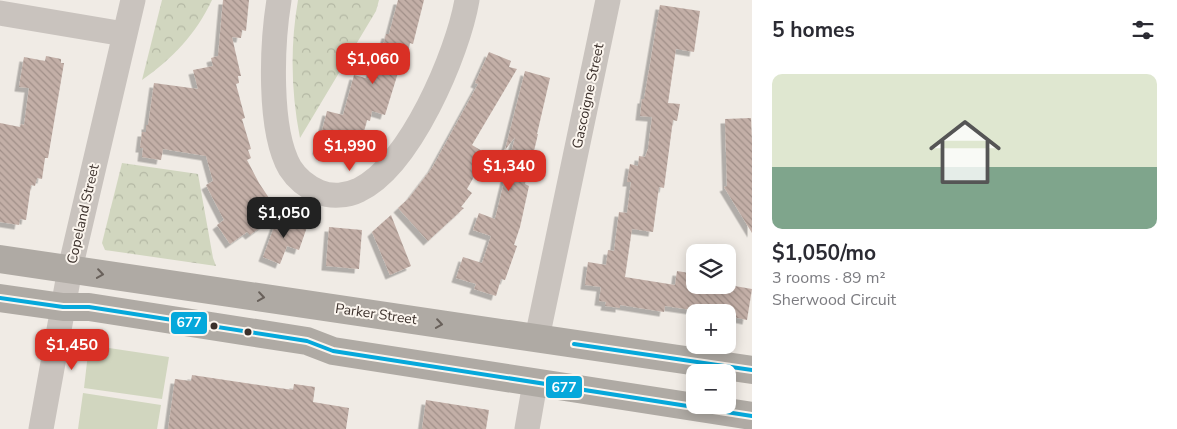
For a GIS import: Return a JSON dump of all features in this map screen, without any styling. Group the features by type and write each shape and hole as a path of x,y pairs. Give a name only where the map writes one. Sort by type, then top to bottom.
{"highway":[{"name":"Parker Street","path":"0,259 752,370"},
{"path":"0,298 63,307 90,307 307,341 333,351 752,416"}],"street":[{"name":"Copeland Street","path":"41,429 70,269 133,0"},
{"path":"279,0 275,30 274,78 277,118 283,149 291,168 307,186 323,193 339,195 359,190 377,178 406,144 438,87 456,41 467,0"},
{"name":"Gascoigne Street","path":"537,338 608,0"},
{"path":"0,13 124,34"},
{"path":"527,429 535,383"}],"green space":[{"path":"162,0 212,0 191,35 173,54 142,80"},
{"path":"298,0 379,0 376,11 300,138 293,86 294,34"},
{"path":"122,163 198,174 216,266 105,250 102,243"},
{"path":"89,345 169,357 162,399 84,388"},
{"path":"83,393 161,405 157,429 78,429"}],"building":[{"path":"223,0 249,0 246,31 242,30 241,38 232,37 241,76 238,76 239,83 236,84 245,118 242,119 251,149 248,150 251,158 247,160 269,198 255,208 276,216 250,235 247,232 230,244 217,225 224,220 206,185 213,181 206,156 163,149 161,160 142,157 143,148 140,148 142,132 146,132 146,125 148,125 154,83 198,89 193,70 213,66 211,58 218,56"},
{"path":"398,0 424,0 413,44 410,43 405,64 401,63 385,115 372,111 370,121 367,120 359,151 346,147 344,157 317,150 327,111 343,115 354,75 369,79 376,53 381,54 386,34 389,34"},
{"path":"660,5 700,11 694,52 676,49 668,103 680,104 677,121 673,120 664,188 659,187 653,232 632,229 625,277 675,285 677,271 686,272 686,294 736,294 736,286 752,289 747,320 736,318 736,304 686,304 686,309 665,306 664,312 620,305 620,308 605,306 606,302 599,301 601,287 585,285 588,262 606,265 608,250 614,251 619,212 627,213 631,182 627,182 630,164 638,166 639,156 645,157 648,149 652,117 640,116 642,99 644,99"},
{"path":"489,52 511,61 509,67 517,69 472,145 487,154 467,189 472,193 461,207 464,208 428,241 398,208 409,198 432,168 478,84 475,83"},
{"path":"46,56 61,59 61,63 64,63 48,158 45,158 42,179 37,178 35,186 31,185 26,220 20,219 19,225 0,222 0,123 20,127 21,124 24,125 29,88 19,87 24,57 45,61"},
{"path":"525,71 550,78 525,184 529,186 514,245 517,246 505,280 501,279 496,296 474,289 476,284 456,278 463,257 482,263 491,236 473,230 479,213 495,219 515,137 505,150"},
{"path":"751,118 752,233 724,187 727,186 725,119"},
{"path":"391,215 411,266 390,275 372,232"},
{"path":"278,216 307,227 299,250 287,246 280,264 263,257"},
{"path":"329,227 362,230 359,269 326,266"},
{"path":"192,375 293,390 294,384 315,387 313,402 349,408 346,429 168,429 175,379 191,381"},
{"path":"426,400 489,410 486,429 422,429"}],"transit line":[{"name":"677","path":"0,298 63,307 89,307 307,341 333,351 752,416"},
{"name":"677","path":"574,344 752,370"}]}
